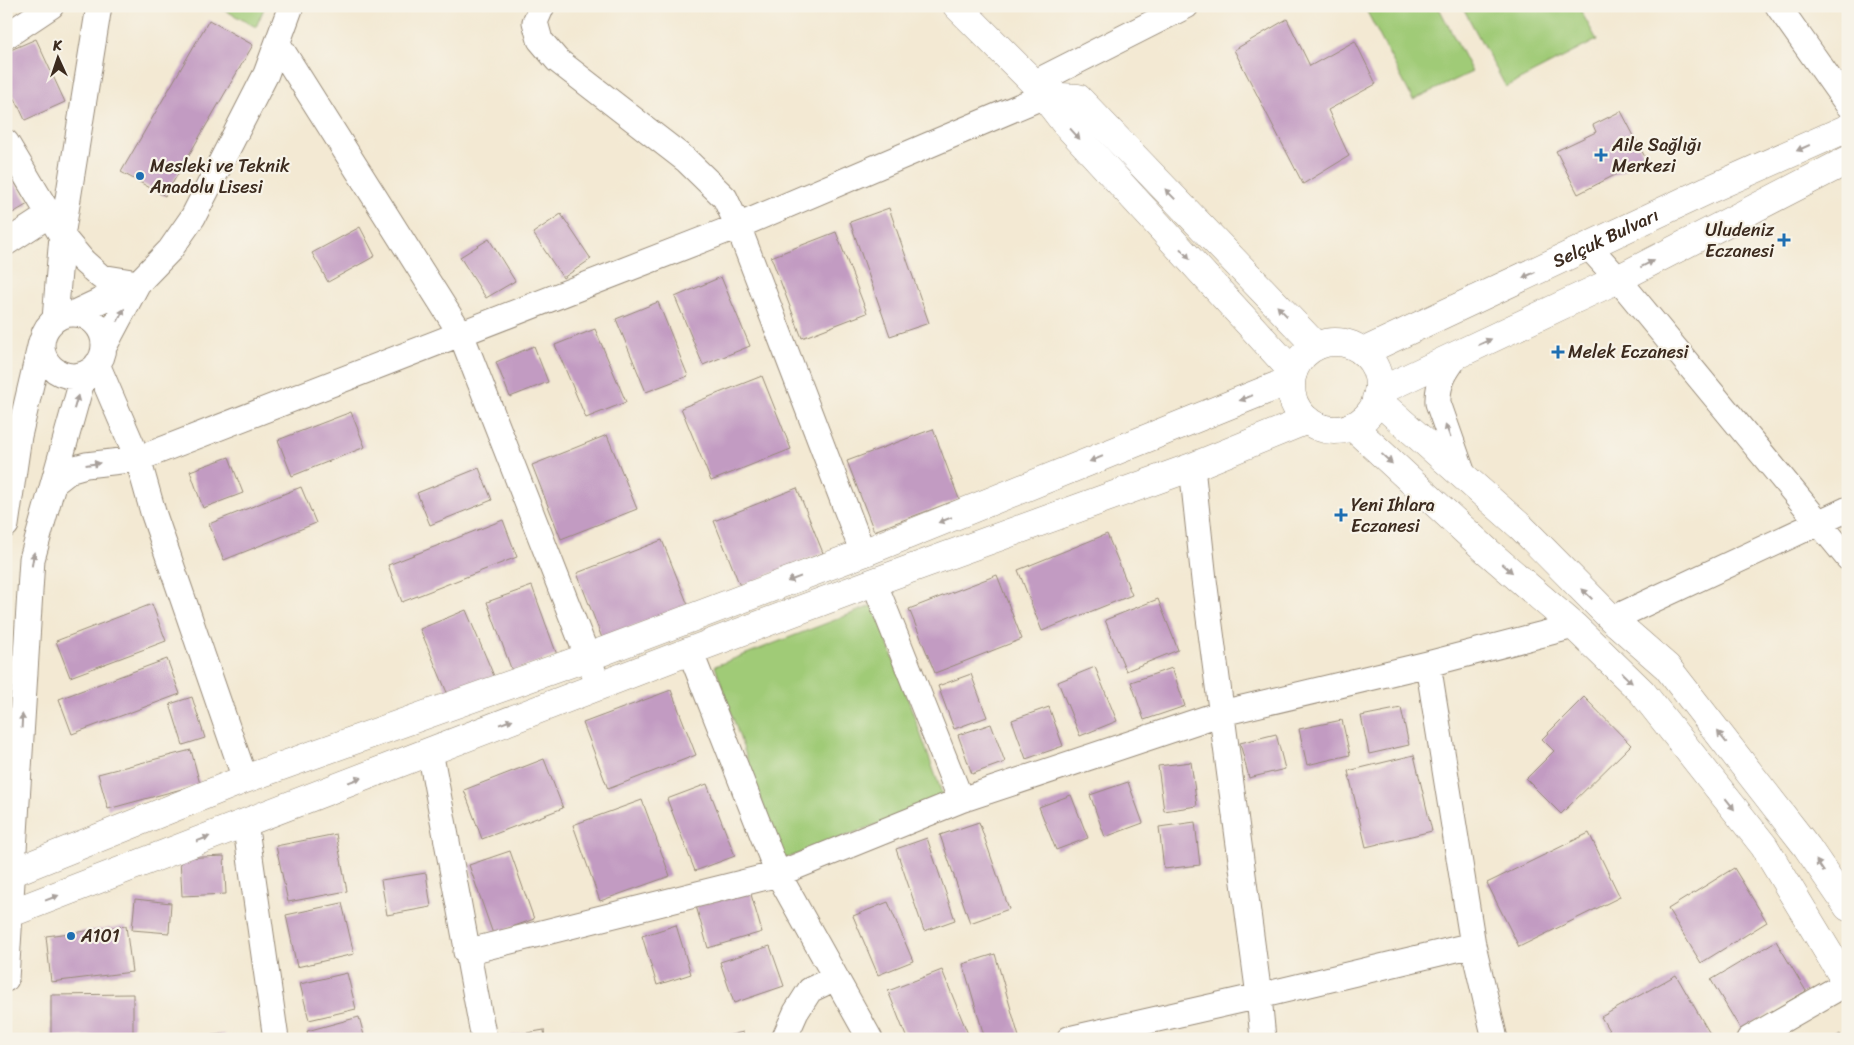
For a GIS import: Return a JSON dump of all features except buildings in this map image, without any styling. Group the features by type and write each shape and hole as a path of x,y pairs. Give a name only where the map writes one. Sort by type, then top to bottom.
{"main road":[{"path":"957,6 1039,90 1064,122 1292,376"},
{"path":"1039,90 1078,98 1316,346"},
{"name":"Selçuk Bulvarı","path":"1363,352 1708,190 1848,128"},
{"path":"1377,396 1458,354 1618,279 1848,160"},
{"path":"1337,342 1351,345 1363,352 1372,362 1377,375 1377,396 1368,415 1352,426 1342,429 1327,429 1312,424 1301,414 1293,401 1290,386 1300,358 1310,349 1323,343 1337,342"},
{"path":"10,874 245,779 588,658 863,553 1292,376"},
{"path":"1377,396 1521,527 1612,620 1667,667 1807,847 1848,907"},
{"path":"9,914 690,651 1192,467 1307,420"},
{"path":"1352,426 1487,551 1574,626 1642,692 1764,846 1847,984"}],"street":[{"path":"6,36 51,6"},
{"path":"65,316 62,236 100,6"},
{"path":"40,342 45,362 56,372 73,377 95,362 138,283 170,250 193,217 266,74 291,6"},
{"path":"542,6 535,22 540,40 557,60 686,160 724,198 738,226 863,553"},
{"path":"53,484 72,469 86,465 138,459 738,226 1039,90 1186,6"},
{"path":"1778,6 1848,106"},
{"path":"278,44 461,334 599,686"},
{"path":"6,142 62,236 83,262 101,277 138,283"},
{"path":"6,243 49,215"},
{"path":"1589,247 1618,279 1818,524 1848,558"},
{"path":"6,524 19,436 40,342 46,327 65,316 138,283"},
{"path":"6,979 10,874 32,559 53,484 95,362 102,333 95,323 85,316 65,316"},
{"path":"1458,354 1440,381 1438,403 1464,477"},
{"path":"95,362 138,459 153,512 245,779"},
{"path":"1192,467 1204,580 1259,996 1263,1039"},
{"path":"1612,620 1848,509"},
{"path":"874,582 961,800"},
{"path":"466,952 778,874 961,800 1222,713 1428,664 1574,626"},
{"path":"690,651 778,874 870,1039"},
{"path":"1428,664 1473,945 1495,1039"},
{"path":"430,751 466,952 484,1039"},
{"path":"245,822 276,1039"},
{"path":"1068,1039 1473,945"},
{"path":"784,1039 796,1012 810,990 836,978"},
{"path":"1749,1039 1847,984"}],"green space":[{"path":"217,6 265,6 256,27"},
{"path":"1364,6 1438,6 1472,72 1413,100"},
{"path":"1462,6 1578,6 1597,40 1506,87"},
{"path":"874,605 944,799 782,860 715,666"}],"place":[{"name":"Aile Sağlığı Merkezi","path":"1601,155"},
{"name":"Mesleki ve Teknik Anadolu Lisesi","path":"140,176"},
{"name":"Uludeniz Eczanesi","path":"1784,240"},
{"name":"Melek Eczanesi","path":"1558,352"},
{"name":"Yeni Ihlara Eczanesi","path":"1341,515"},
{"name":"A101","path":"71,936"}]}
